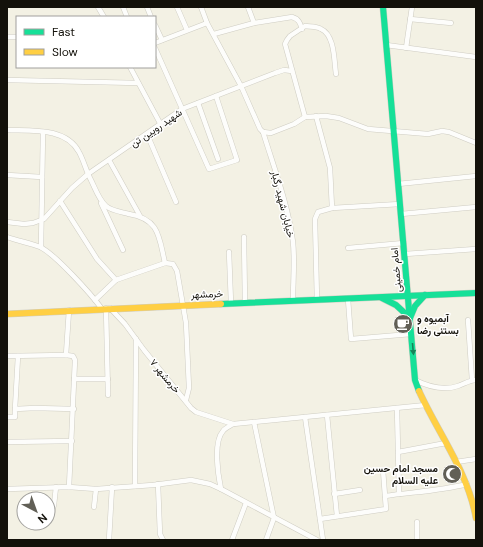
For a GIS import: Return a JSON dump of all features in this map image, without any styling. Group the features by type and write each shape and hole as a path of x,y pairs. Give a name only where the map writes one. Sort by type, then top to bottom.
{"main road":[{"name":"امام خمینی","path":"383,7 415,380 426,405 467,484 475,508 476,518"},
{"name":"خرمشهر","path":"7,314 106,308 476,293"},
{"path":"381,297 396,305 410,318 415,306 425,295"}],"street":[{"path":"98,7 103,16"},
{"path":"177,7 187,30"},
{"name":"خیابان شهید رگبار","path":"201,7 207,23 241,86 262,132 284,198 293,244 293,301"},
{"path":"248,7 254,23"},
{"path":"406,48 412,7"},
{"path":"214,34 254,23 292,18 296,18 302,29"},
{"path":"410,19 451,23"},
{"path":"156,43 207,23"},
{"path":"305,117 285,44 290,36 305,26 316,27 326,32 331,40 336,74"},
{"path":"156,27 162,40"},
{"path":"386,45 476,57"},
{"path":"156,50 209,169 237,160 216,96"},
{"path":"130,68 161,125"},
{"name":"شهید رویین تن","path":"40,221 49,214 72,188 88,174 161,125 182,109 284,70 292,71"},
{"path":"7,80 138,83"},
{"path":"198,103 218,159"},
{"path":"316,116 330,168 332,208"},
{"path":"262,132 271,133 294,124 305,117 326,116 339,118 368,129 428,134 442,131 449,132 476,143"},
{"path":"7,130 43,132 60,135 68,138 74,144 123,250"},
{"path":"7,237 41,247 40,221 43,132"},
{"path":"147,134 176,202"},
{"path":"109,160 140,216"},
{"path":"7,175 42,177"},
{"path":"398,184 476,176"},
{"path":"98,195 106,206 121,212 140,216 154,226 158,234 164,263"},
{"path":"60,201 97,260 116,280"},
{"path":"317,300 315,219 318,212 332,208 400,204"},
{"path":"401,214 476,207"},
{"path":"7,222 24,224 40,221"},
{"path":"244,237 245,303"},
{"path":"348,248 404,243"},
{"name":"خرمشهر ۷","path":"41,247 51,255 95,300 126,324 136,339 191,408 196,412 233,424"},
{"path":"405,254 476,248"},
{"path":"229,252 230,303"},
{"path":"95,300 116,280 164,263 170,263 175,267 186,323 189,388 186,400"},
{"path":"348,299 351,340 411,334"},
{"path":"106,308 108,395"},
{"path":"66,355 69,310"},
{"path":"415,380 436,388 451,389 474,380 468,320"},
{"path":"135,486 136,339"},
{"path":"7,356 66,355 73,356 75,360 74,409 69,487"},
{"path":"7,417 15,417 18,356"},
{"path":"74,379 108,379"},
{"path":"221,489 217,461 219,437 223,430 233,424 426,405"},
{"path":"397,408 399,494"},
{"path":"15,409 74,409"},
{"path":"327,415 337,516"},
{"path":"305,417 323,540"},
{"path":"254,422 274,518 266,540"},
{"path":"7,442 72,441"},
{"path":"398,452 446,443"},
{"path":"456,462 476,459"},
{"path":"320,519 386,509 383,470"},
{"path":"7,489 56,487 96,488 158,484 182,480 201,481 221,489 317,540"},
{"path":"158,484 160,534 163,540"},
{"path":"385,496 428,491 467,484"},
{"path":"56,487 56,491"},
{"path":"109,540 112,487"},
{"path":"94,507 96,488"},
{"path":"334,494 360,490"},
{"path":"232,540 246,503"},
{"path":"416,522 417,540"}],"traffic: fast":[{"path":"383,7 415,380 419,391"},
{"path":"221,304 476,293"},
{"path":"382,298 396,305 410,318 415,306 425,295"}],"traffic: slow":[{"path":"7,314 221,304"},
{"path":"419,391 452,453 472,501 476,518"}],"place":[{"name":"آبمیوه و بستنی رضا","path":"403,324"},
{"name":"مسجد امام حسین علیه السلام","path":"452,474"}]}
